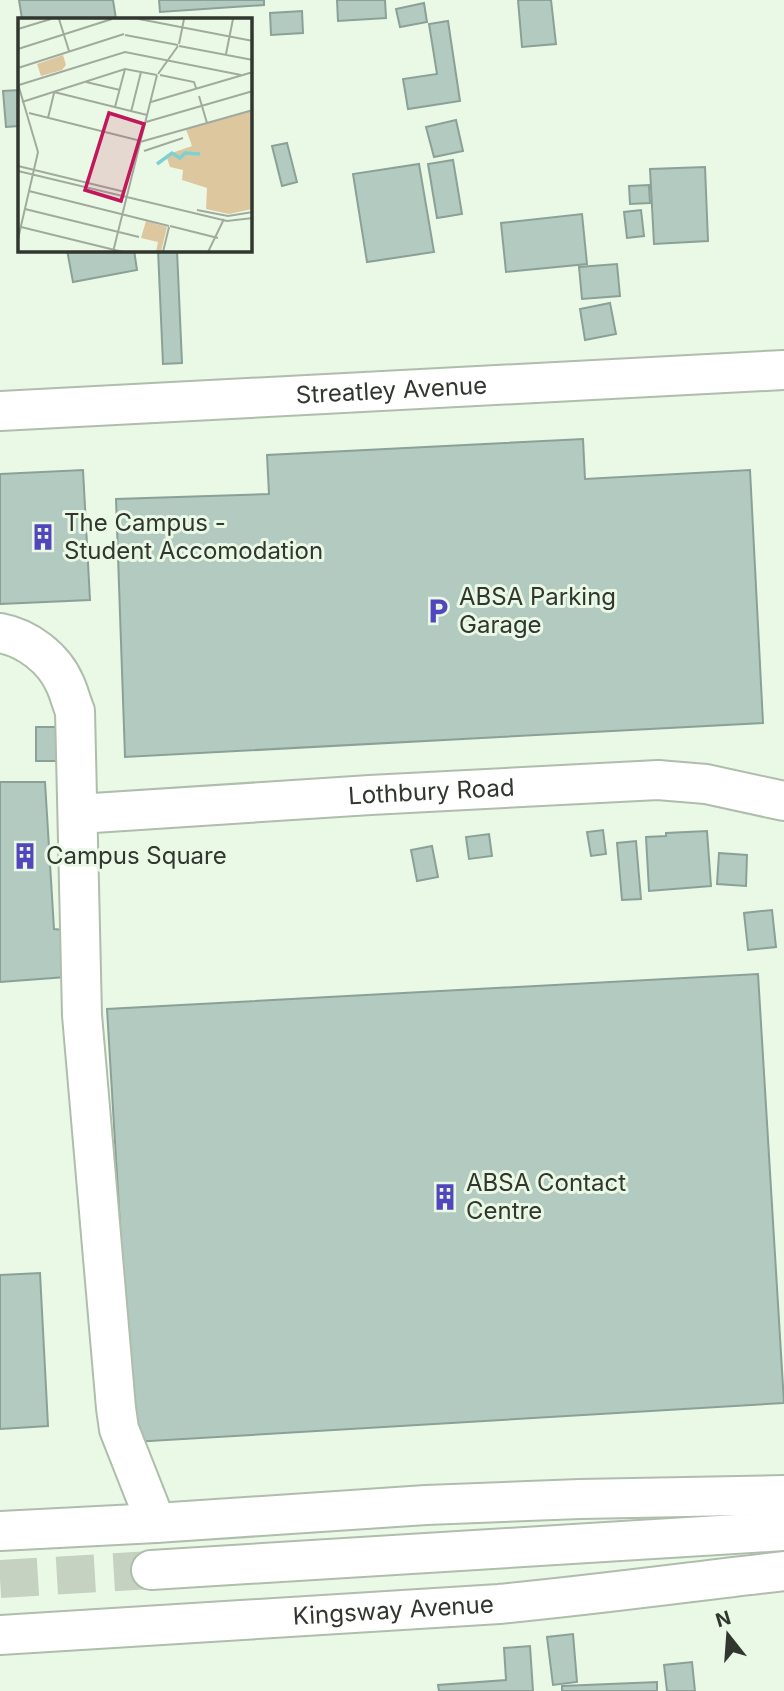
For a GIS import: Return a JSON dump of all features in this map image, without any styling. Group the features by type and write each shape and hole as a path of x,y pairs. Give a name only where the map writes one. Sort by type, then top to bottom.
{"main road":[{"name":"Streatley Avenue","path":"0,411 784,370"},
{"path":"0,633 28,642 50,661 64,681 75,711 82,1015 116,1408 119,1429 156,1522"},
{"name":"Lothbury Road","path":"78,814 370,794 658,780 706,784 784,800"},
{"path":"0,1531 426,1504 784,1495"},
{"path":"151,1570 784,1531"},
{"name":"Kingsway Avenue","path":"0,1635 499,1604 784,1572"}],"building":[{"path":"19,0 113,0 116,18 22,18"},
{"path":"159,0 264,0 264,5 160,12"},
{"path":"337,0 385,0 386,18 338,21"},
{"path":"518,0 551,0 556,44 522,47"},
{"path":"424,3 427,22 400,27 396,9"},
{"path":"302,11 303,33 271,35 270,13"},
{"path":"448,21 460,101 408,109 403,79 437,74 429,24"},
{"path":"18,90 18,126 6,127 3,91"},
{"path":"456,120 463,151 434,157 426,127"},
{"path":"287,143 297,182 282,186 272,146"},
{"path":"453,160 462,214 437,218 428,164"},
{"path":"419,164 434,252 367,262 353,174"},
{"path":"705,167 708,241 654,244 650,169"},
{"path":"649,185 650,203 630,204 629,186"},
{"path":"641,210 644,236 627,238 624,212"},
{"path":"582,214 587,264 506,272 501,223"},
{"path":"67,252 134,252 137,270 73,282"},
{"path":"158,252 177,252 182,363 163,364"},
{"path":"617,264 620,296 582,299 579,267"},
{"path":"610,303 616,334 585,340 580,309"},
{"name":"ABSA Parking Garage","path":"583,439 585,479 750,470 763,723 125,757 116,499 269,494 267,455"},
{"name":"The Campus - Student Accomodation","path":"83,470 90,600 0,604 0,474"},
{"path":"36,727 58,727 58,761 36,761"},
{"name":"Campus Square","path":"0,782 45,782 54,929 63,930 66,977 0,982"},
{"path":"603,830 606,854 591,856 587,832"},
{"path":"707,831 711,886 649,891 646,837"},
{"path":"489,834 492,856 469,859 466,837"},
{"path":"636,841 641,899 622,900 617,843"},
{"path":"432,846 438,877 417,881 411,850"},
{"path":"719,853 747,855 746,886 717,884"},
{"path":"772,910 776,947 748,950 744,913"},
{"name":"ABSA Contact Centre","path":"758,974 784,1403 133,1442 107,1009"},
{"path":"40,1273 48,1426 0,1429 0,1275"},
{"path":"573,1634 577,1682 553,1685 547,1637"},
{"path":"530,1646 533,1691 439,1691 438,1685 506,1680 504,1648"},
{"path":"692,1662 695,1691 667,1691 664,1665"},
{"path":"657,1682 657,1691 562,1691 562,1686"}],"tunnel":[{"path":"0,1579 151,1570"}],"place":[{"name":"The Campus - Student Accomodation","path":"43,537"},
{"name":"ABSA Parking Garage","path":"438,611"},
{"name":"Campus Square","path":"25,856"},
{"name":"ABSA Contact Centre","path":"445,1197"}]}
